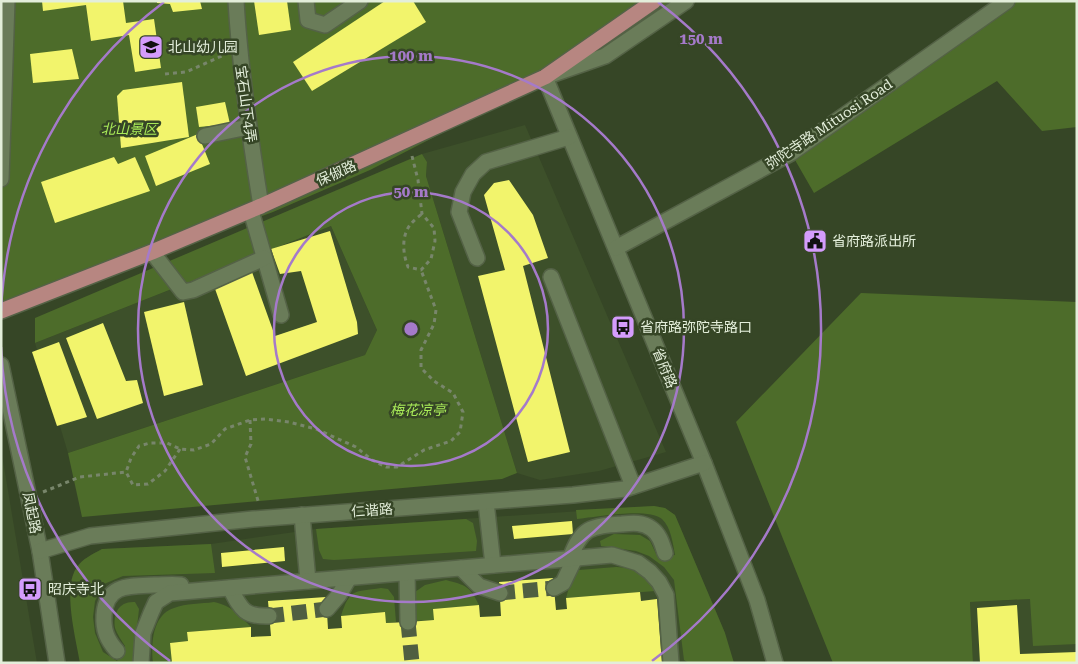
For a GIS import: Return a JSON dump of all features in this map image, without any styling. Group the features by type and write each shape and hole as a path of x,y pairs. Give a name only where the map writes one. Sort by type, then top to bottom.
{"main road":[{"name":"保俶路","path":"1,311 256,209 545,77 654,1"}],"street":[{"path":"1,179 7,1"},
{"name":"宝石山下4弄","path":"236,1 239,49 256,209 264,258 281,315"},
{"path":"306,1 308,20 325,25 360,1"},
{"path":"545,77 605,56 686,1"},
{"name":"弥陀寺路 Mituosi Road","path":"616,248 791,153 1007,1"},
{"name":"省府路","path":"545,77 704,463 757,600 775,663"},
{"path":"206,136 248,127"},
{"path":"477,258 459,212 463,192 473,174 486,162 569,137"},
{"path":"152,252 183,292 193,290 264,258"},
{"path":"552,278 633,486"},
{"name":"凤起路","path":"1,364 40,551 57,663"},
{"name":"仁谐路","path":"40,551 90,536 264,518 486,502 625,489 704,463"},
{"path":"486,502 492,565"},
{"path":"302,515 308,581"},
{"path":"554,588 563,582 576,542 585,532 597,525 638,523 646,526 659,537 665,553"},
{"path":"142,663 143,633 156,602 170,593 612,555 638,562 659,582 666,595 671,663"},
{"path":"461,568 479,586 500,593"},
{"path":"407,573 408,622"},
{"path":"327,609 339,595 349,578"},
{"path":"117,651 109,642 104,620 105,606 109,597 119,588 179,584 197,591"},
{"path":"230,588 240,607 246,612 254,617 269,616"}],"path":[{"path":"165,74 186,72 239,49"},
{"path":"408,140 418,180 422,214 434,228 435,241 431,259 421,270"},
{"path":"421,270 408,267 403,256 404,240 409,225 422,214"},
{"path":"180,449 165,471 148,484 133,485 126,472 131,458 139,446 150,443 167,443 180,449 194,450 212,444 225,429 250,420 266,419 288,422 316,429 356,447 372,460 386,467 397,467 424,450 451,441 460,432 463,412 453,393 434,381 421,368 421,350 434,324 436,310 421,270"},
{"path":"250,420 252,444 245,457 264,518"},
{"path":"29,498 80,476 126,472"}],"shaded area":[{"path":"525,125 666,452 599,471 540,480 517,473 426,176 427,162 422,154"},
{"path":"331,226 377,330 365,355 68,453 35,343"},
{"path":"1,449 37,663 1,663"},
{"path":"654,506 665,508 675,515 725,633 727,663 97,663 71,580 77,567 89,556 102,549 211,544 316,529"},
{"path":"1031,599 1077,644 1077,663 973,663 970,602"}],"green space":[{"name":"北山景区","path":"1,1 674,1 573,66 370,170 273,212 1,311"},
{"path":"1007,1 1077,1 1077,127 1042,131 997,81 814,193 791,153"},
{"name":"梅花凉亭","path":"422,154 427,162 426,176 517,473 502,479 82,517 68,453 365,355 377,330 331,226 35,343 35,318"},
{"path":"861,293 1077,302 1077,644 1033,646 1030,599 970,602 973,663 833,663 736,422"},
{"path":"654,506 665,508 675,515 725,633 734,663 689,663 684,660 674,580 664,567 649,556 636,551 601,546 600,541 614,534 640,535 650,541 657,556 675,555 670,531 662,519 655,515 634,513 577,519 576,510"},
{"path":"466,519 473,523 477,541 476,551 334,560 323,559 319,550 316,529"},
{"path":"211,544 215,573 123,576 104,584 95,601 93,617 95,633 103,652 117,661 125,646 115,628 116,613 121,606 129,602 135,602 139,609 133,663 80,663 70,600 73,576 77,567 82,562 102,549"},
{"path":"616,567 629,569 644,576 655,591 566,598 572,577 579,570"},
{"path":"446,580 458,583 470,590 479,605 434,609 434,620 415,621 415,592 425,585"},
{"path":"381,588 388,589 394,597 396,622 386,623 384,612 341,616 347,600 354,593"},
{"path":"214,602 230,608 251,627 187,632 188,641 170,643 172,663 153,663 154,631 161,617 179,606"}],"building":[{"path":"42,1 123,1 126,23 154,19 161,68 135,72 129,35 91,41 86,5 43,11"},
{"path":"157,1 200,1 202,9 173,12 170,4 157,3"},
{"path":"254,1 287,1 291,30 259,35"},
{"path":"385,1 413,1 426,22 312,91 293,62"},
{"path":"72,49 79,79 33,83 30,54"},
{"path":"182,82 189,137 121,148 117,96 123,90"},
{"path":"225,102 230,124 199,127 196,107"},
{"path":"198,134 210,164 156,186 145,156"},
{"path":"114,157 118,164 135,157 150,191 55,223 41,182"},
{"path":"509,180 533,215 548,258 523,266 570,452 528,462 478,276 505,270 484,195 494,183"},
{"path":"330,231 357,322 358,334 246,376 214,286 252,272 275,336 317,322 301,271 280,274 271,249"},
{"path":"184,302 203,385 164,396 144,312"},
{"path":"103,323 126,381 137,380 143,403 97,419 66,338"},
{"path":"59,342 87,417 57,426 32,352"},
{"path":"572,521 573,534 514,539 512,526"},
{"path":"284,547 285,561 222,567 221,553"},
{"path":"553,578 556,610 567,609 566,598 640,592 641,601 657,599 662,663 172,663 170,643 188,641 187,632 251,627 251,637 271,636 268,601 326,597 328,629 342,628 341,616 385,612 386,623 434,620 433,609 479,605 480,617 501,616 499,582"},
{"path":"1017,605 1020,654 1077,652 1077,663 980,663 977,608"}],"tunnel":[{"path":"500,593 554,588"},
{"path":"269,616 327,609"},
{"path":"408,622 412,663"}],"place":[{"name":"北山幼儿园","path":"151,47"},
{"name":"省府路派出所","path":"815,241"},
{"name":"省府路弥陀寺路口","path":"623,327"},
{"name":"昭庆寺北","path":"30,589"}]}
